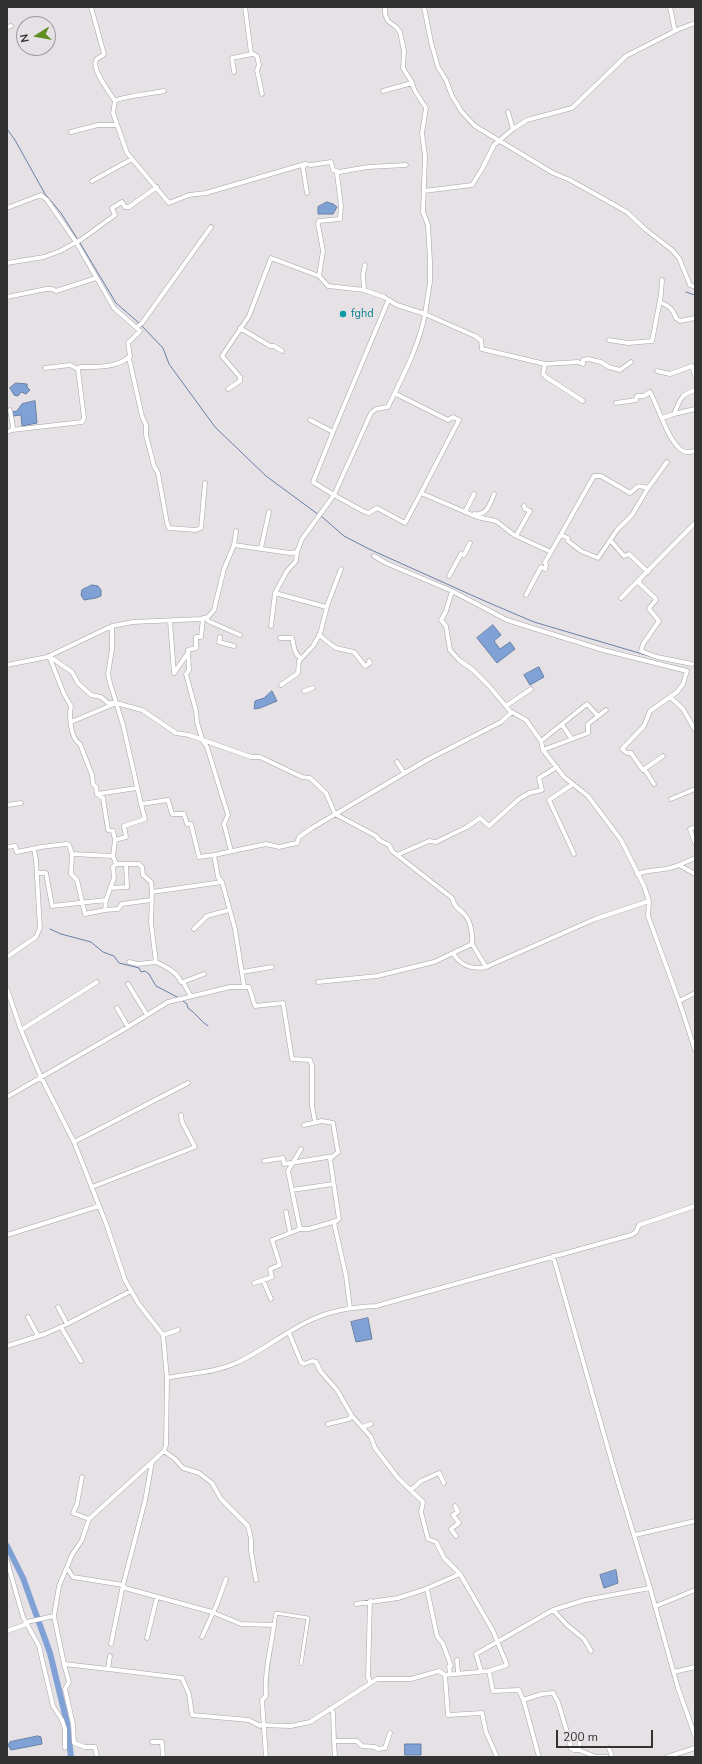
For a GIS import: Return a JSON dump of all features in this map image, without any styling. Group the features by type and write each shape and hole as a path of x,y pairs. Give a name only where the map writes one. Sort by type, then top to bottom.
{"street":[{"path":"91,7 104,54 97,59 95,63 99,76 115,101 113,113 124,146 132,160 169,202 189,195 206,193 305,164 311,165 331,162 333,170 339,172 368,167 406,165"},
{"path":"245,7 252,54"},
{"path":"271,626 275,593 287,571 296,561 297,552 302,539 334,495 371,413 376,409 388,407 423,327 430,282 429,230 423,212 425,156 422,133 426,108 415,92 412,83 403,68 404,51 400,32 386,18 385,7"},
{"path":"424,7 430,42 438,67 446,80 452,96 462,112 475,126 497,141 553,173 570,180 627,212 648,233 672,250 679,258 690,284 695,287"},
{"path":"670,7 675,31"},
{"path":"424,191 472,185 497,141 513,129 527,120 572,108 626,56 675,31 695,23"},
{"path":"234,72 232,58 252,54 257,56 259,65 257,70 262,94"},
{"path":"383,91 412,83"},
{"path":"115,101 121,98 142,96 164,91"},
{"path":"508,112 513,129"},
{"path":"70,132 98,125 117,125"},
{"path":"92,181 132,160"},
{"path":"305,164 303,168 307,193"},
{"path":"319,276 323,252 318,224 319,222 340,219 341,211 337,174 339,172"},
{"path":"7,263 44,257 78,241 115,215 112,208 120,202 122,202 125,207 129,207 157,187"},
{"path":"7,208 41,195 47,200 78,241 96,278 114,308 140,331 128,342 131,372 134,376 136,391 146,425 146,435 154,466 158,473 166,523 169,528 196,530 201,528 206,484"},
{"path":"137,327 142,323 211,227"},
{"path":"228,389 240,381 240,377 222,356 249,316 271,258 319,276 328,286 364,290 384,297 388,301 425,314 482,340 482,349 545,364 578,362 584,364 583,360 588,359 601,362 609,367 620,370 631,362"},
{"path":"364,290 363,274 365,265"},
{"path":"7,297 46,289 56,291 63,290 96,278"},
{"path":"609,340 628,343 652,341 660,302 662,280"},
{"path":"388,301 333,432 314,482 365,512 369,513 377,508 404,523 459,420 453,417 448,420 396,394 394,395"},
{"path":"660,302 668,305 674,311 676,318 680,321 695,318"},
{"path":"240,328 270,346 274,346 282,351"},
{"path":"78,369 80,367 117,364 129,358"},
{"path":"545,364 543,374 546,377 583,401"},
{"path":"45,368 70,365 78,369"},
{"path":"657,371 670,374 692,366 695,375"},
{"path":"7,432 12,430 82,422 84,418 78,369"},
{"path":"674,414 679,400 684,393 695,390"},
{"path":"616,403 636,400 637,396 644,396 650,392 662,418 680,449 684,452 695,451"},
{"path":"662,418 695,409"},
{"path":"10,410 13,427 12,430"},
{"path":"310,420 333,432"},
{"path":"561,535 568,538 568,541 582,551 598,558 611,541 617,530 632,515 648,488 667,462"},
{"path":"526,595 541,567 545,569 545,562 594,476 601,476 630,493 637,485 648,488"},
{"path":"421,493 472,515 496,521 516,536 551,552"},
{"path":"465,512 474,494"},
{"path":"472,515 485,512 489,508 494,494"},
{"path":"516,536 530,511 525,509 524,506"},
{"path":"261,548 270,512"},
{"path":"621,598 695,523"},
{"path":"7,666 49,656 112,626 133,622 205,618 211,615 214,610 224,568 234,545 236,531"},
{"path":"611,541 624,556 629,554 648,572"},
{"path":"449,576 458,557 461,554 464,555 470,543"},
{"path":"234,545 290,553 297,552"},
{"path":"374,556 400,569 452,591 507,620 609,652 687,671 683,684 670,697 650,711 644,726 622,748 627,753 631,753 654,784"},
{"path":"281,685 298,674 299,661 313,646 319,634 326,607 341,569"},
{"path":"640,579 639,583 656,598 649,608 660,621 643,644 641,651 658,657 692,664"},
{"path":"452,591 446,611 441,620 446,626 450,650 459,660 473,670 512,712 526,720 541,741 543,750 564,777 588,796 621,840 649,902 648,916 695,1048"},
{"path":"275,593 326,607"},
{"path":"205,618 208,621 240,635"},
{"path":"170,621 174,673 188,653 188,650 196,648 196,637 201,637 205,618"},
{"path":"112,626 112,649 108,674 111,692 115,696 123,725 144,819 124,826 126,837 115,840"},
{"path":"319,634 325,641 336,648 354,652 365,666 370,663 369,661"},
{"path":"220,636 219,642 234,646"},
{"path":"280,638 292,638 295,652 297,656 301,658"},
{"path":"188,653 189,670 186,674 202,739 207,747 228,814 224,824 231,851"},
{"path":"49,656 72,672 78,683 91,695 101,697 108,703 116,703 142,710 176,733 202,739 251,757 260,756 302,778 310,778 326,793 335,814 376,836 379,840 389,845 396,855 452,898 455,908 466,916 473,935 472,944 486,966"},
{"path":"49,656 64,694 71,706 70,713 73,736 80,744 83,751 97,794 103,798 108,830 113,831 115,840 113,856 116,864"},
{"path":"304,691 313,688"},
{"path":"506,706 531,689"},
{"path":"670,697 683,709 695,730"},
{"path":"71,722 116,703"},
{"path":"541,741 587,704 598,716"},
{"path":"543,750 588,733 588,724 606,710"},
{"path":"141,804 168,800 172,814 184,814 188,824 191,824 198,857 257,847 266,844 279,848 297,843 299,838 312,828 404,773 500,722 512,712"},
{"path":"562,725 572,739"},
{"path":"645,770 663,756"},
{"path":"397,762 404,773"},
{"path":"396,855 428,841 436,842 467,827 480,818 489,826 519,799 529,793 542,790 539,778 557,767"},
{"path":"573,784 549,800 574,854"},
{"path":"97,794 118,791 121,792 137,788"},
{"path":"672,799 695,788"},
{"path":"7,805 21,803"},
{"path":"695,827 690,829 695,843"},
{"path":"7,847 15,846 17,852 41,847 69,845 72,854 71,874 77,880 85,914 118,909 122,904 151,900"},
{"path":"7,957 36,937 40,928 34,849"},
{"path":"72,854 113,856"},
{"path":"214,855 218,877 222,882 235,929 244,986"},
{"path":"637,874 645,871 669,870 695,858"},
{"path":"116,864 141,865 143,875 151,882 152,923 156,962"},
{"path":"105,910 106,900 114,878 113,867 116,864"},
{"path":"110,888 127,887 126,865"},
{"path":"679,865 695,874"},
{"path":"37,873 46,873 52,906 106,900"},
{"path":"152,892 222,882"},
{"path":"453,953 460,963 479,968 595,919 649,902"},
{"path":"194,929 207,916 229,910"},
{"path":"318,982 377,976 434,962 472,944"},
{"path":"129,962 138,964 156,962 178,976 190,995"},
{"path":"242,972 272,967"},
{"path":"183,982 204,974"},
{"path":"21,1030 97,982"},
{"path":"128,984 147,1015"},
{"path":"7,1097 128,1027 168,1002 190,995 230,987 244,986 249,987 255,1006 283,1003 292,1059 310,1060 312,1066 312,1106 315,1122"},
{"path":"7,989 21,1030 41,1077 74,1142 92,1187 125,1280 131,1292 163,1335 167,1378 166,1441 164,1451 89,1518 82,1540 72,1555 58,1586 54,1616 69,1682 65,1689 73,1724 74,1743 85,1747 95,1747 97,1757"},
{"path":"679,1001 695,993"},
{"path":"117,1008 128,1027"},
{"path":"74,1142 188,1083"},
{"path":"92,1187 195,1147 182,1122 181,1115"},
{"path":"304,1124 326,1121 333,1123 338,1152 330,1160 339,1219 334,1224 346,1276 350,1308"},
{"path":"300,1229 288,1171 301,1149"},
{"path":"264,1161 283,1158 284,1164 334,1156"},
{"path":"292,1190 333,1184"},
{"path":"7,1235 99,1206"},
{"path":"167,1378 206,1373 232,1365 320,1316 350,1308 376,1306 631,1235 636,1232 639,1225 695,1206"},
{"path":"286,1212 290,1233"},
{"path":"254,1283 272,1277 270,1269 280,1265 272,1240 300,1229 309,1229 336,1221"},
{"path":"553,1256 613,1466 635,1535 674,1672 695,1736"},
{"path":"263,1280 271,1300"},
{"path":"7,1346 61,1327 131,1292"},
{"path":"58,1307 67,1324"},
{"path":"28,1316 38,1336"},
{"path":"61,1327 81,1361"},
{"path":"163,1335 178,1330"},
{"path":"64,1664 182,1678 188,1694 192,1715 249,1720 258,1725 264,1726 292,1726 310,1722 377,1679 411,1679 439,1671 448,1675 489,1671 507,1665 493,1631 460,1574 444,1558 436,1542 428,1539 420,1512 423,1502 398,1478 375,1448 371,1437 352,1416 343,1399 321,1372 316,1362 312,1361 304,1364 301,1362 289,1333"},
{"path":"328,1424 349,1419 352,1416"},
{"path":"362,1427 371,1424"},
{"path":"164,1451 175,1459 183,1468 199,1474 212,1484 221,1499 248,1526 256,1580"},
{"path":"111,1644 123,1585 152,1462"},
{"path":"411,1490 421,1481 438,1473 444,1483"},
{"path":"82,1477 79,1497 73,1513 89,1518"},
{"path":"455,1506 458,1512 453,1515 459,1523 451,1529 456,1536"},
{"path":"635,1535 695,1521"},
{"path":"7,1561 18,1605 25,1623 27,1622 39,1646 53,1706 60,1716 65,1729 65,1748"},
{"path":"67,1568 73,1577 123,1585 125,1588 212,1612 241,1624 274,1625"},
{"path":"356,1604 398,1598 426,1589 460,1574"},
{"path":"202,1637 212,1612 217,1604 226,1579"},
{"path":"481,1671 476,1654 553,1610 585,1600 650,1588"},
{"path":"426,1589 438,1636 443,1644 451,1666 449,1666 448,1675 448,1715 482,1713 486,1732 497,1757"},
{"path":"656,1606 695,1590"},
{"path":"147,1638 157,1596"},
{"path":"370,1601 368,1677 371,1683"},
{"path":"553,1610 567,1625 584,1639 591,1651"},
{"path":"266,1757 262,1700 266,1696 265,1677 270,1658 276,1613 308,1618 301,1664"},
{"path":"7,1631 24,1625 27,1622 54,1616"},
{"path":"108,1669 110,1656"},
{"path":"457,1660 458,1674"},
{"path":"674,1672 695,1667"},
{"path":"489,1671 493,1691 519,1690 539,1757"},
{"path":"523,1700 542,1694 553,1693 556,1697 571,1748 596,1757 607,1757"},
{"path":"331,1708 333,1713 335,1757"},
{"path":"334,1741 357,1741 362,1746 381,1749 385,1748 390,1733"},
{"path":"568,1735 577,1735 580,1739 579,1750"},
{"path":"152,1742 162,1742 163,1757"},
{"path":"609,1748 612,1757"},
{"path":"667,1757 695,1748"}],"water":[{"path":"327,202 337,207 333,214 318,214 318,207"},
{"path":"16,383 27,384 27,387 30,390 26,394 21,392 18,396 14,395 10,388"},
{"path":"35,401 37,423 22,426 21,415 13,416 12,412 17,411 22,404"},
{"path":"92,585 98,586 101,590 101,596 84,600 81,595 82,590"},
{"path":"493,625 501,635 494,641 500,649 510,642 515,649 497,663 477,638"},
{"path":"539,667 544,677 530,685 524,675"},
{"path":"272,691 277,701 254,709 255,701 264,698"},
{"path":"368,1318 372,1339 356,1342 351,1322"},
{"path":"616,1570 618,1583 604,1588 600,1575"},
{"path":"38,1736 41,1737 42,1744 11,1750 8,1745 10,1742"},
{"path":"405,1744 421,1744 421,1755 405,1755"}],"waterway":[{"path":"7,129 15,140 45,194 61,213 78,240"},
{"path":"80,243 116,303 139,323"},
{"path":"686,292 695,295"},
{"path":"141,325 163,348 169,364 215,427 266,476 319,515"},
{"path":"321,516 344,536 369,549 487,602 534,622 649,656"},
{"path":"50,929 61,934 91,942 103,952 114,956 119,963 139,968 141,972 145,971 149,974 156,986 179,998"},
{"path":"183,1001 187,1004 188,1008 208,1026"},
{"path":"7,1546 23,1578 50,1653 67,1723 71,1757"}],"place":[{"name":"fghd","path":"343,314"}]}
